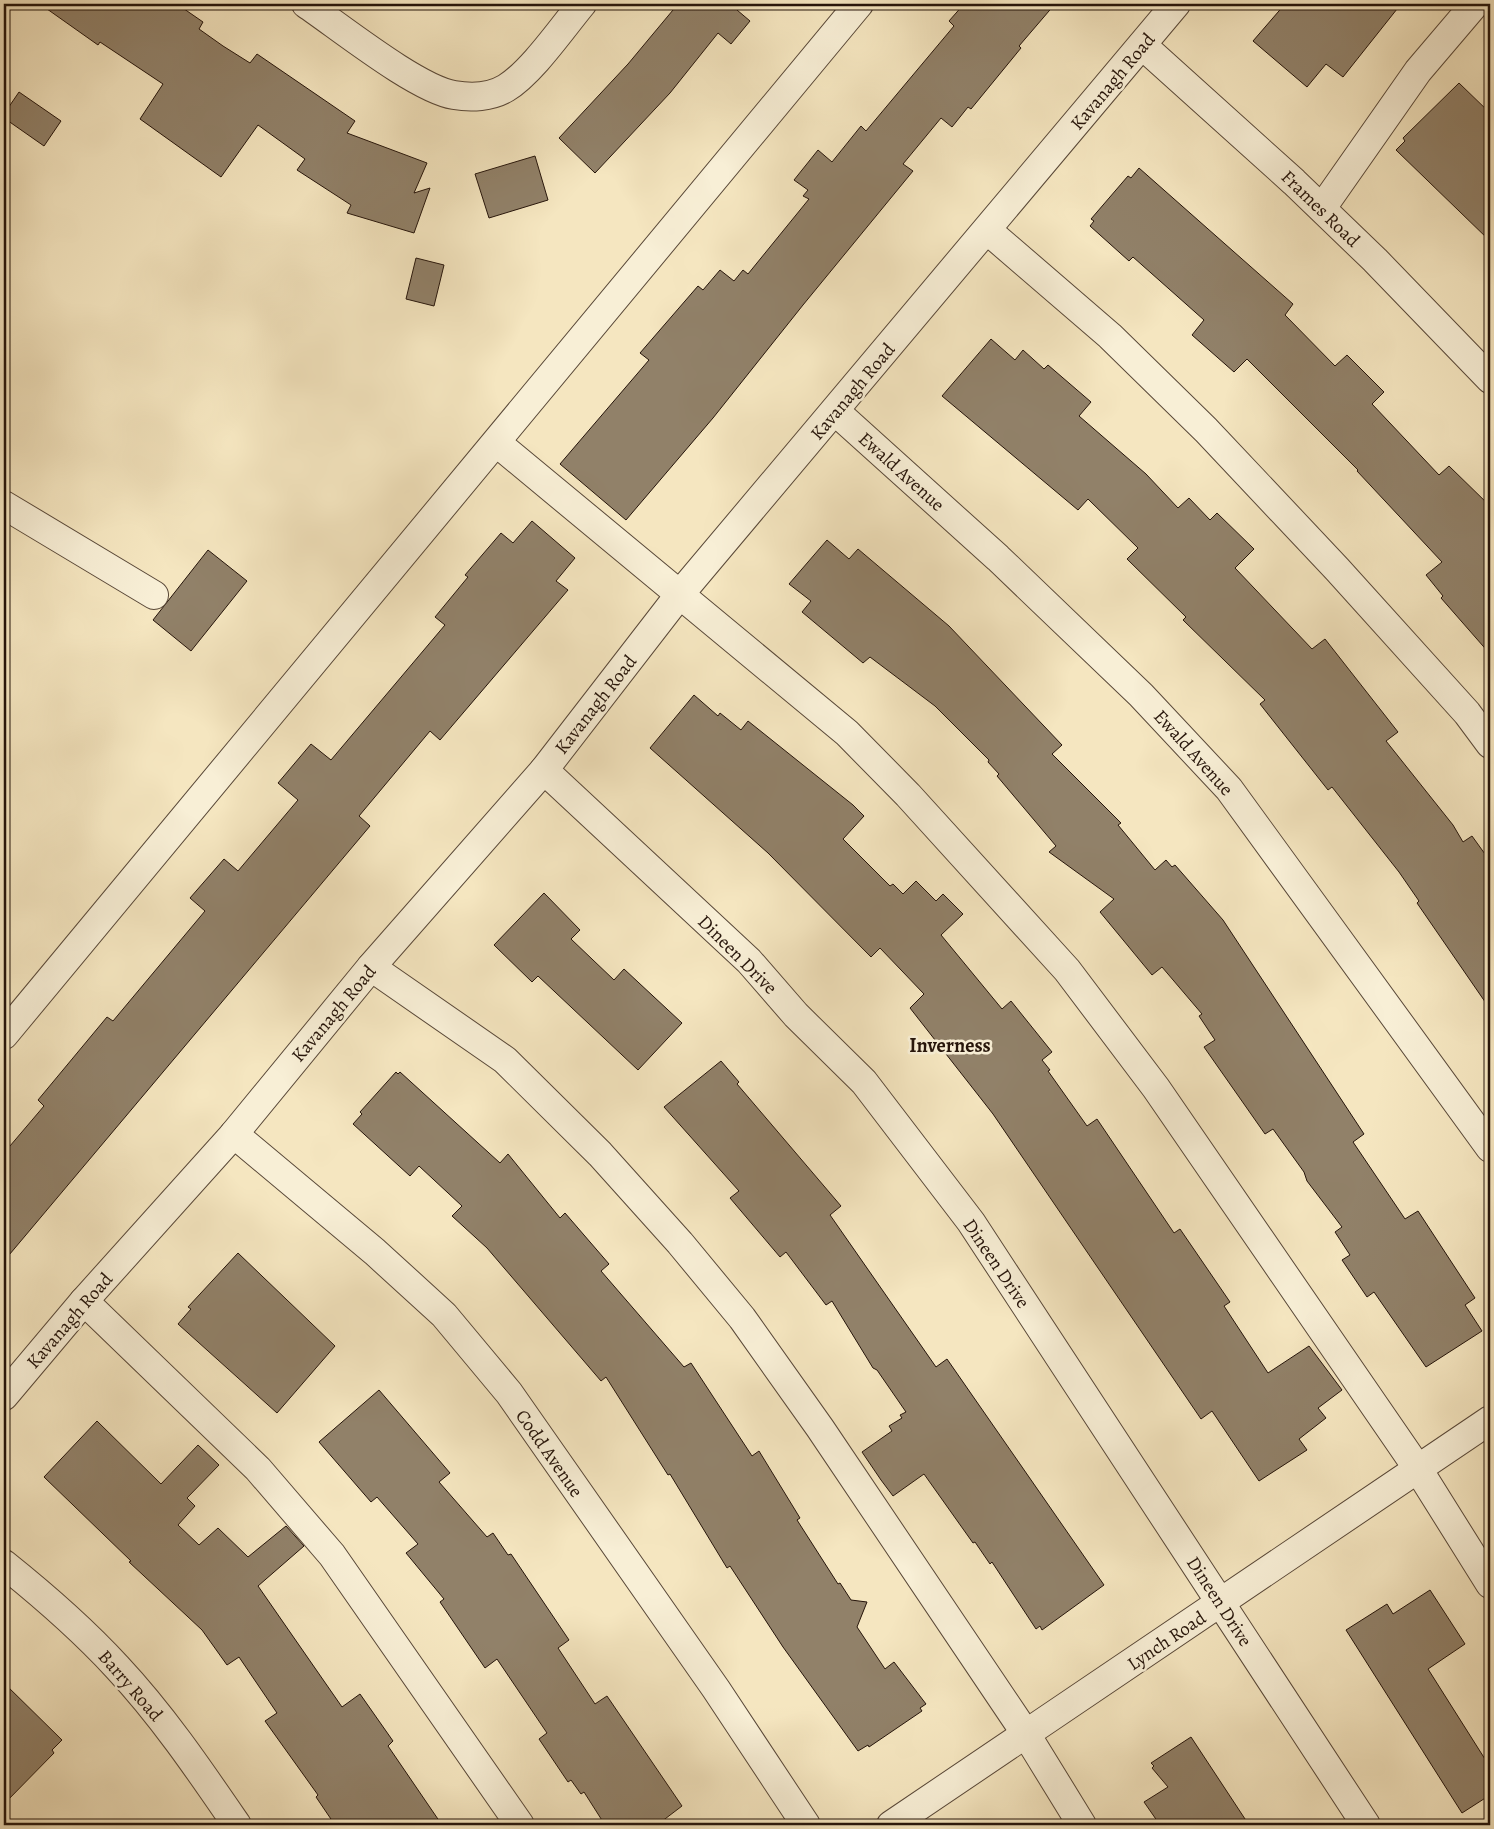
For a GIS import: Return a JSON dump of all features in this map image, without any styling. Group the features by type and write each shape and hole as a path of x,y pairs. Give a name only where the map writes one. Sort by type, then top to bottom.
{"street":[{"path":"306,4 424,82 453,95 482,97 506,89 524,72 582,4"},
{"path":"4,1035 231,758 497,443 859,4"},
{"name":"Kavanagh Road","path":"4,1396 84,1301 234,1134 371,967 544,770 680,594 836,411 1176,4"},
{"path":"1322,208 1418,71 1475,4"},
{"name":"Frames Road","path":"1142,45 1322,208 1490,379"},
{"path":"987,230 1110,336 1206,430 1337,569 1467,713 1490,744"},
{"name":"Ewald Avenue","path":"836,411 998,558 1142,695 1229,789 1490,1148"},
{"path":"497,443 847,733 908,795 1067,970 1156,1088 1418,1469 1490,1584"},
{"path":"4,505 154,596"},
{"name":"Dineen Drive","path":"544,770 749,961 796,1015 864,1082 971,1222 1366,1825"},
{"path":"371,967 505,1060 600,1154 680,1243 742,1318 820,1428 1026,1734 1082,1825"},
{"name":"Codd Avenue","path":"234,1134 375,1252 444,1315 462,1336 514,1401 716,1690 806,1825"},
{"path":"84,1301 258,1469 332,1555 520,1825"},
{"name":"Lynch Road","path":"891,1825 1490,1420"},
{"name":"Barry Road","path":"4,1564 83,1632 118,1668 171,1734 237,1825"}],"building":[{"path":"40,4 177,4 203,22 199,29 223,46 250,63 257,54 355,121 347,133 427,163 414,193 430,188 414,233 347,213 351,205 297,170 305,159 258,125 221,177 140,119 163,84 100,42 98,45"},
{"path":"678,4 742,4 737,10 750,21 731,44 718,33 670,93 595,173 559,138 628,64"},
{"path":"964,4 1055,4 1019,46 1021,48 971,109 968,107 952,127 941,118 903,164 913,171 713,418 626,520 560,464 649,360 640,353 698,286 703,290 720,270 734,281 743,270 748,274 809,199 803,196 808,190 794,180 818,150 832,162 861,126 866,131 954,26 949,21"},
{"path":"1285,4 1401,4 1343,77 1326,64 1307,87 1253,41"},
{"path":"1459,83 1490,113 1490,241 1396,150 1405,141 1403,138"},
{"path":"19,92 61,121 44,146 4,118 4,114"},
{"path":"535,156 548,200 489,218 475,174"},
{"path":"1139,168 1293,304 1285,315 1335,366 1347,355 1384,392 1372,404 1439,475 1449,466 1490,506 1490,654 1441,598 1443,596 1426,575 1442,562 1358,470 1247,359 1234,372 1192,335 1204,320 1133,257 1129,261 1090,226 1094,221 1091,219 1128,176 1131,178"},
{"path":"416,258 444,265 434,306 406,299"},
{"path":"991,339 1015,360 1023,350 1044,369 1048,365 1091,402 1079,416 1146,474 1178,508 1189,498 1210,520 1217,513 1254,549 1235,568 1312,649 1325,639 1398,732 1386,741 1453,825 1463,842 1472,836 1490,861 1490,1009 1417,903 1419,901 1399,872 1332,787 1328,790 1260,704 1265,700 1183,620 1186,617 1127,559 1138,548 1088,499 1078,510 942,396"},
{"path":"532,521 575,558 556,581 568,590 440,740 430,731 359,816 370,826 4,1261 4,1153 44,1106 38,1100 107,1017 113,1021 205,911 190,898 224,859 238,871 298,800 278,783 311,744 331,760 445,625 435,617 468,577 465,575 501,533 513,543"},
{"path":"827,540 849,559 858,549 949,626 1062,745 1052,754 1121,823 1118,825 1155,870 1166,860 1172,867 1175,865 1223,920 1364,1134 1353,1142 1405,1219 1418,1211 1475,1298 1465,1305 1482,1331 1426,1367 1374,1292 1367,1297 1342,1260 1350,1255 1335,1232 1342,1227 1307,1181 1304,1172 1273,1129 1265,1134 1204,1047 1215,1040 1199,1016 1202,1014 1162,967 1152,975 1100,912 1114,899 1049,852 1056,846 997,776 999,774 988,762 989,760 935,706 870,657 863,663 802,612 811,601 789,584"},
{"path":"208,550 247,581 191,651 153,620"},
{"path":"694,695 718,716 720,713 741,730 748,721 853,805 864,816 843,839 890,886 893,884 903,894 916,881 936,901 943,894 963,914 941,935 1002,1009 1011,1001 1052,1052 1042,1060 1050,1070 1048,1071 1087,1126 1097,1119 1174,1233 1180,1229 1230,1302 1224,1306 1268,1373 1309,1346 1342,1390 1318,1408 1326,1418 1299,1439 1307,1450 1259,1481 1212,1411 1201,1419 993,1114 910,1008 924,994 880,948 871,957 768,853 650,748"},
{"path":"544,893 580,930 571,939 614,980 624,969 682,1023 638,1070 538,976 532,982 494,945"},
{"path":"721,1061 739,1082 737,1084 841,1206 830,1215 936,1367 947,1359 1104,1585 1042,1630 1040,1626 1036,1629 992,1562 990,1564 975,1542 973,1543 924,1474 893,1496 881,1480 862,1452 892,1431 889,1426 902,1418 900,1415 906,1412 877,1370 873,1368 832,1301 826,1305 786,1252 780,1257 730,1198 739,1191 664,1107"},
{"path":"396,1072 398,1074 400,1072 500,1163 508,1154 560,1218 565,1213 609,1264 601,1271 684,1367 691,1363 752,1456 759,1451 800,1518 797,1520 838,1584 840,1583 851,1600 867,1602 857,1627 885,1669 894,1662 926,1704 920,1708 922,1711 869,1747 868,1745 858,1751 783,1647 730,1566 727,1568 670,1474 668,1475 606,1377 601,1381 487,1248 452,1216 462,1206 419,1166 410,1176 353,1124 362,1114 360,1112"},
{"path":"238,1253 335,1346 277,1413 178,1324 191,1309 188,1307"},
{"path":"379,1390 450,1473 439,1482 487,1537 493,1533 508,1555 511,1554 569,1640 558,1648 595,1704 607,1696 682,1806 657,1825 605,1825 584,1792 581,1794 571,1780 568,1782 539,1739 547,1733 497,1659 485,1668 440,1602 444,1599 406,1553 418,1544 377,1497 371,1502 319,1442"},
{"path":"97,1421 161,1484 198,1445 219,1465 187,1498 195,1506 178,1525 199,1545 218,1528 248,1557 286,1526 304,1546 258,1586 342,1707 360,1694 393,1741 388,1746 442,1825 335,1825 316,1797 318,1795 265,1721 277,1713 239,1657 227,1665 202,1630 129,1562 131,1561 44,1477"},
{"path":"1430,1590 1465,1644 1428,1669 1490,1767 1490,1795 1462,1813 1346,1630 1387,1604 1393,1614"},
{"path":"4,1683 62,1740 52,1750 54,1753 4,1804"},
{"path":"1191,1737 1249,1825 1160,1825 1144,1802 1168,1787 1152,1768 1154,1766 1151,1763"}],"district":[{"name":"Inverness","path":"950,1045"}]}
